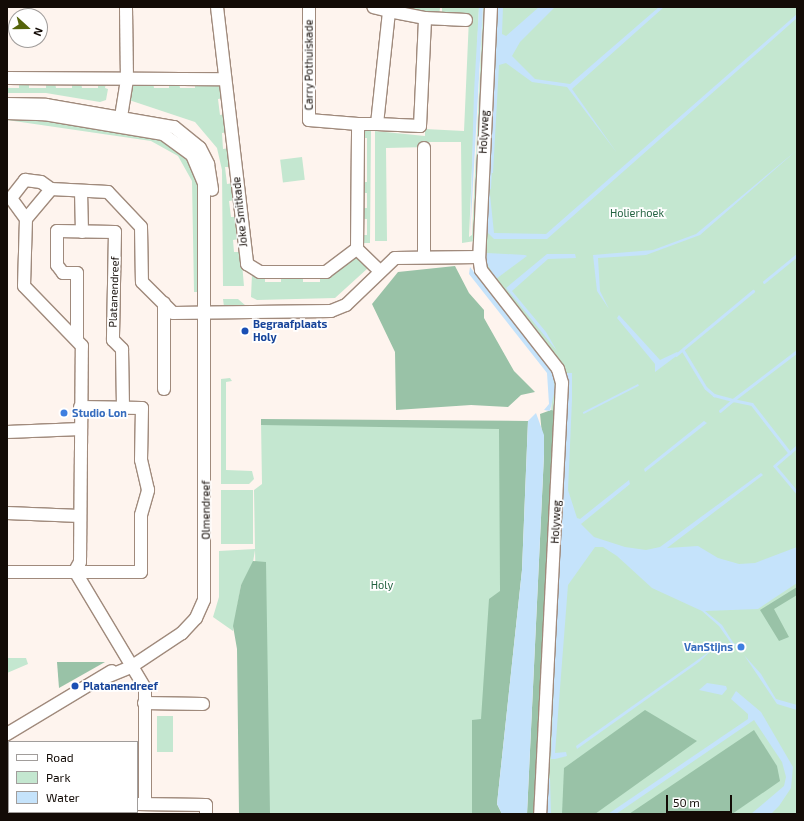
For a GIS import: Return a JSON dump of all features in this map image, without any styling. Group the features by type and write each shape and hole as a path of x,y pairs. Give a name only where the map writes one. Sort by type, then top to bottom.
{"street":[{"path":"120,121 127,80 126,7"},
{"name":"Joke Smitkade","path":"217,7 246,264 260,272 326,272 356,248"},
{"name":"Carry Pothuiskade","path":"309,7 309,120 350,120 358,124 377,124"},
{"path":"373,7 395,10 425,18 466,20"},
{"name":"Holyweg","path":"491,7 479,257 481,270 558,369 562,383 540,814"},
{"path":"395,10 377,124 420,126 425,18"},
{"path":"7,78 127,80 225,79"},
{"path":"7,104 46,105 120,121"},
{"path":"7,113 44,114 120,121"},
{"name":"Olmendreef","path":"7,734 153,651 189,627 204,600 207,313 204,193 198,164 186,148 170,137 120,121"},
{"path":"358,124 356,248 380,272"},
{"path":"424,148 424,256"},
{"path":"77,338 24,286 26,218 11,198 25,180 41,182 51,189 108,192 141,227 142,282 173,313 338,310 395,258 424,256 479,257"},
{"path":"26,218 51,189"},
{"path":"81,191 82,232"},
{"name":"Platanendreef","path":"75,571 80,562 80,407 82,346 77,338 77,273 63,273 57,265 57,231 115,232 113,340 122,349 123,406"},
{"path":"164,303 164,389"},
{"path":"7,572 141,572 141,515 148,490 141,460 142,408 123,406 80,407"},
{"path":"7,432 80,429"},
{"path":"7,512 80,516"},
{"path":"75,571 144,688 141,753 141,804 206,805 206,814"},
{"path":"144,703 203,704"}],"green space":[{"path":"403,7 440,8 439,16"},
{"name":"Holierhoek","path":"479,7 469,237 472,235 483,7 797,7 797,814 533,814 553,371 474,265 475,241 462,243 461,142 429,142 428,147 386,148 387,241 375,241 375,131 425,136 425,129 464,131 469,18 442,16 442,8"},
{"path":"19,82 29,82 29,88 46,88 46,82 55,82 56,88 72,88 72,82 81,82 82,88 98,88 98,82 106,83 105,88 108,89 106,100 100,102 46,93 7,93 7,88 19,88"},
{"path":"153,82 154,88 169,88 169,82 179,82 180,88 195,88 195,82 221,83 224,98 218,99 220,115 226,114 228,132 222,133 223,149 230,148 232,167 225,167 227,184 233,183 235,200 229,201 231,217 237,217 239,239 233,240 234,252 241,252 244,286 223,286 222,170 217,148 195,122 129,100 132,84"},
{"path":"7,117 155,135 182,149 201,183 199,292 194,292 192,181 178,156 151,141 7,120"},
{"path":"362,131 371,131 370,243 361,243 361,235 367,235 367,219 361,219 361,208 367,208 367,193 361,193 361,182 367,182 367,138 361,138"},
{"path":"302,157 305,180 283,183 280,160"},
{"path":"356,255 368,268 335,298 257,300 251,297 252,274 265,276 265,282 281,282 281,276 303,276 303,282 320,282 320,276"},
{"path":"455,266 469,293 484,310 484,318 514,371 535,392 521,395 508,407 471,405 396,410 395,352 372,304 398,272"},
{"path":"223,299 238,299 246,306 224,307"},
{"path":"230,378 232,381 226,382 226,470 252,471 254,479 249,484 221,484 221,379"},
{"path":"551,410 555,411 535,814 527,814 544,454 540,414"},
{"path":"261,419 528,421 522,570 497,804 502,814 472,814 472,720 481,719 489,599 500,591 499,429 261,425"},
{"name":"Holy","path":"261,422 507,426 508,593 484,814 261,814 255,550 252,568 241,585 233,631 213,617 219,597 219,551 255,549 254,490 262,484"},
{"path":"221,490 253,490 253,544 221,544"},
{"path":"253,561 266,562 270,814 239,814 237,649 233,626 241,585"},
{"path":"797,587 797,595 774,609 789,637 779,641 760,610"},
{"path":"7,658 26,658 28,664 7,673"},
{"path":"57,662 105,662 59,688"},
{"path":"645,710 697,741 595,814 562,814 564,768"},
{"path":"157,716 173,716 173,752 157,752"},
{"path":"754,730 777,766 780,781 732,814 629,814"}],"water":[{"path":"479,7 483,7 470,237 474,92"},
{"path":"498,7 503,7 502,34 506,36 539,7 555,7 520,42 512,56 535,79 570,84 659,7 664,7 572,89 617,153 567,87 532,82 506,63 499,65 493,173 490,173"},
{"path":"797,14 797,18 547,239 494,239 486,231 489,185 494,233 546,234"},
{"path":"797,150 700,235 646,255 598,258 600,291 609,309 597,291 593,255 653,250 696,234"},
{"path":"487,253 527,256 496,279 486,262"},
{"path":"547,254 575,254 576,258 548,259 512,291 546,332 557,351 506,288"},
{"path":"470,267 552,372 555,389 550,411 544,410 549,404 547,373 469,274"},
{"path":"619,315 660,360 677,352 679,354 655,372 655,364 617,318"},
{"path":"566,373 572,373 568,490 577,518 580,519 629,480 630,484 581,524 594,537 625,547 646,550 660,547 761,473 763,475 667,548 698,546 718,558 739,564 755,563 797,547 797,583 758,609 705,611 722,625 734,644 745,643 733,646 719,626 702,611 652,588 617,556 603,547 595,547 568,585 555,753 566,752 567,756 551,759"},
{"path":"638,384 639,386 584,414 583,412"},
{"path":"536,413 544,435 544,454 527,814 502,814 497,804 522,570 528,421"},
{"path":"704,421 707,423 645,472 644,469"},
{"path":"713,649 699,662 577,749 576,746"},
{"path":"744,655 761,674 776,699 797,705 797,710 777,704"},
{"path":"707,683 726,686 727,689 722,695 699,690"},
{"path":"736,691 761,712 793,767 791,788 779,806 771,814 751,814 784,786 786,777 782,762 754,720 616,814 608,814 748,719 748,714 731,699"},
{"path":"550,778 551,814 546,814 549,779"}],"waterway":[{"path":"489,188 490,171"},
{"path":"764,282 797,255"},
{"path":"676,355 753,291"},
{"path":"683,350 706,388 714,395 733,400 797,351"},
{"path":"720,411 733,400 752,404 790,453"},
{"path":"797,447 775,466 797,492"}],"place":[{"name":"Begraafplaats Holy","path":"245,331"},
{"name":"Studio Lon","path":"64,413"},
{"name":"VanStijns","path":"741,647"},
{"name":"Platanendreef","path":"75,686"}]}
